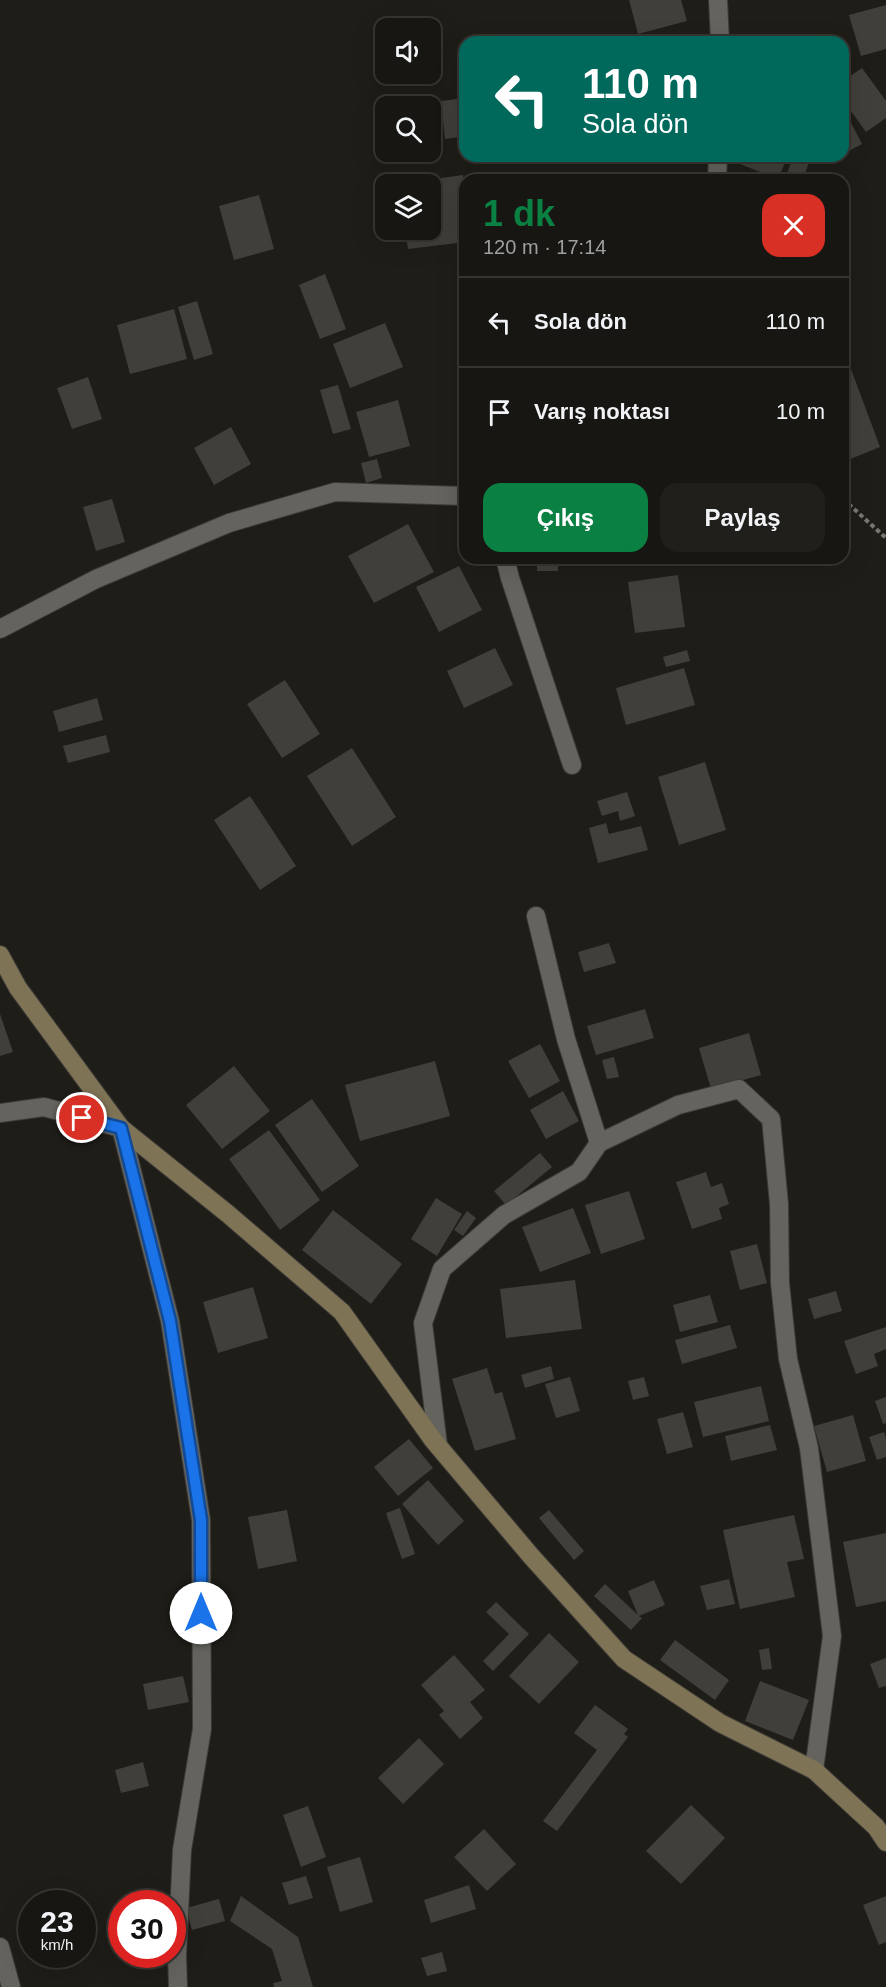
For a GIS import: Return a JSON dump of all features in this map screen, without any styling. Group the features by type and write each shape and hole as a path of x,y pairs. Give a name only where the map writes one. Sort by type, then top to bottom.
{"street":[{"path":"718,0 720,36"},
{"path":"0,629 96,579 229,523 335,492 459,496"},
{"path":"507,564 572,765"},
{"path":"536,916 566,1039 599,1143"},
{"path":"0,955 18,988 121,1128 228,1214 342,1311 438,1445 531,1556 624,1659 720,1723 814,1770 876,1827 886,1842"},
{"path":"438,1445 423,1323 442,1269 504,1215 579,1172 599,1143 678,1105 739,1089 771,1119 779,1204 780,1283 788,1359 809,1448 832,1636 814,1770"},
{"path":"0,1113 44,1107 121,1128"},
{"path":"121,1128 170,1321 201,1520 202,1729 182,1850 177,1956 178,1987"},
{"path":"0,1947 11,1987"}],"path":[{"path":"849,504 886,538"}],"building":[{"path":"629,0 681,0 687,21 638,34"},
{"path":"886,5 886,49 861,56 849,15"},
{"path":"862,68 886,101 886,118 866,132 849,108 849,77"},
{"path":"459,99 459,137 445,139 441,101"},
{"path":"849,119 862,144 849,151"},
{"path":"735,162 785,162 780,174 765,174"},
{"path":"791,162 809,162 805,174 787,174"},
{"path":"459,176 459,243 408,249 407,240 441,240 441,178"},
{"path":"259,195 274,249 234,260 219,206"},
{"path":"325,274 346,329 320,339 299,285"},
{"path":"197,301 213,354 194,360 178,307"},
{"path":"174,309 187,359 130,374 117,325"},
{"path":"385,323 403,367 350,388 333,344"},
{"path":"849,364 880,447 849,460"},
{"path":"88,377 102,419 72,429 57,388"},
{"path":"338,385 351,429 333,434 320,390"},
{"path":"398,400 410,446 369,457 356,412"},
{"path":"231,427 251,464 214,485 194,448"},
{"path":"377,459 382,478 366,483 361,463"},
{"path":"112,499 125,542 96,551 83,507"},
{"path":"408,524 434,572 374,603 348,556"},
{"path":"537,564 558,564 558,571 537,571"},
{"path":"459,566 482,610 439,632 416,587"},
{"path":"678,575 685,627 635,633 628,582"},
{"path":"495,648 513,685 464,708 447,671"},
{"path":"687,650 690,661 666,667 663,657"},
{"path":"684,668 695,705 626,725 616,688"},
{"path":"285,680 320,734 282,758 247,704"},
{"path":"97,698 103,720 59,732 53,711"},
{"path":"106,735 110,752 68,763 63,746"},
{"path":"352,748 396,817 352,846 307,776"},
{"path":"705,762 726,830 679,845 658,777"},
{"path":"627,792 635,816 620,821 618,811 602,816 597,801"},
{"path":"250,796 296,866 260,890 214,820"},
{"path":"606,823 609,834 641,826 648,850 598,863 589,828"},
{"path":"609,943 616,963 584,972 578,952"},
{"path":"645,1009 654,1038 596,1055 587,1026"},
{"path":"0,1014 13,1052 0,1056"},
{"path":"749,1033 761,1075 711,1089 699,1048"},
{"path":"540,1044 560,1081 529,1098 508,1061"},
{"path":"614,1057 619,1077 607,1079 602,1060"},
{"path":"435,1061 450,1116 360,1141 345,1085"},
{"path":"234,1066 270,1111 222,1149 186,1105"},
{"path":"563,1091 579,1121 546,1139 530,1110"},
{"path":"312,1099 359,1166 322,1192 275,1125"},
{"path":"269,1130 320,1200 280,1230 229,1159"},
{"path":"540,1153 552,1167 506,1205 494,1191"},
{"path":"706,1172 711,1187 722,1183 729,1204 719,1208 722,1219 692,1229 676,1182"},
{"path":"629,1191 645,1239 601,1254 585,1205"},
{"path":"436,1198 462,1214 437,1256 411,1239"},
{"path":"573,1208 591,1253 540,1272 522,1227"},
{"path":"333,1210 402,1264 371,1304 302,1250"},
{"path":"467,1211 476,1218 463,1236 454,1230"},
{"path":"757,1244 767,1283 740,1290 730,1251"},
{"path":"575,1280 582,1329 506,1338 500,1289"},
{"path":"253,1287 268,1338 218,1353 203,1302"},
{"path":"836,1291 842,1311 814,1319 808,1299"},
{"path":"710,1295 718,1322 680,1332 673,1305"},
{"path":"730,1325 737,1348 682,1364 675,1340"},
{"path":"886,1327 886,1349 874,1354 878,1366 856,1374 844,1341"},
{"path":"551,1366 554,1379 525,1388 521,1375"},
{"path":"487,1368 495,1394 502,1392 516,1439 475,1451 452,1379"},
{"path":"570,1377 580,1411 556,1418 545,1384"},
{"path":"644,1377 649,1396 633,1400 628,1381"},
{"path":"761,1386 769,1421 703,1437 694,1402"},
{"path":"886,1397 886,1423 883,1424 875,1401"},
{"path":"683,1412 693,1447 667,1454 657,1419"},
{"path":"853,1415 866,1461 827,1472 814,1426"},
{"path":"770,1425 777,1450 731,1461 725,1436"},
{"path":"884,1432 886,1457 877,1460 869,1437"},
{"path":"409,1439 433,1468 398,1496 374,1467"},
{"path":"428,1480 464,1521 438,1545 402,1504"},
{"path":"400,1508 415,1554 402,1559 386,1513"},
{"path":"287,1510 297,1561 258,1569 248,1517"},
{"path":"549,1510 584,1551 574,1560 539,1518"},
{"path":"794,1515 804,1559 787,1562 795,1597 740,1609 723,1530"},
{"path":"886,1533 886,1601 856,1607 843,1542"},
{"path":"729,1579 735,1604 707,1610 700,1586"},
{"path":"654,1580 665,1605 639,1616 642,1618 631,1630 594,1596 605,1584 638,1615 628,1591"},
{"path":"496,1602 529,1634 493,1671 483,1661 509,1634 486,1612"},
{"path":"549,1633 579,1662 539,1704 509,1676"},
{"path":"675,1640 729,1680 715,1700 660,1660"},
{"path":"769,1648 772,1669 762,1670 759,1650"},
{"path":"454,1655 485,1690 470,1702 483,1718 460,1739 439,1715 444,1711 421,1685"},
{"path":"886,1658 886,1686 879,1688 870,1664"},
{"path":"183,1676 189,1702 148,1710 143,1684"},
{"path":"760,1681 809,1700 793,1740 745,1721"},
{"path":"595,1705 628,1729 624,1734 628,1737 557,1831 543,1821 597,1750 574,1733"},
{"path":"419,1738 444,1764 403,1804 378,1778"},
{"path":"143,1762 149,1786 121,1793 115,1770"},
{"path":"691,1805 725,1838 681,1884 646,1851"},
{"path":"308,1806 326,1857 301,1867 283,1815"},
{"path":"484,1829 516,1864 487,1891 454,1857"},
{"path":"360,1857 373,1902 340,1912 327,1867"},
{"path":"306,1876 313,1898 289,1905 282,1883"},
{"path":"469,1885 476,1909 431,1923 424,1900"},
{"path":"241,1896 298,1937 313,1987 274,1987 273,1983 282,1981 272,1949 230,1921"},
{"path":"886,1896 886,1942 879,1945 863,1905"},
{"path":"219,1899 225,1921 192,1930 186,1908"},
{"path":"442,1952 447,1971 427,1976 421,1958"}],"route":[{"path":"82,1118 121,1128 170,1321 201,1520 201,1613"}]}
